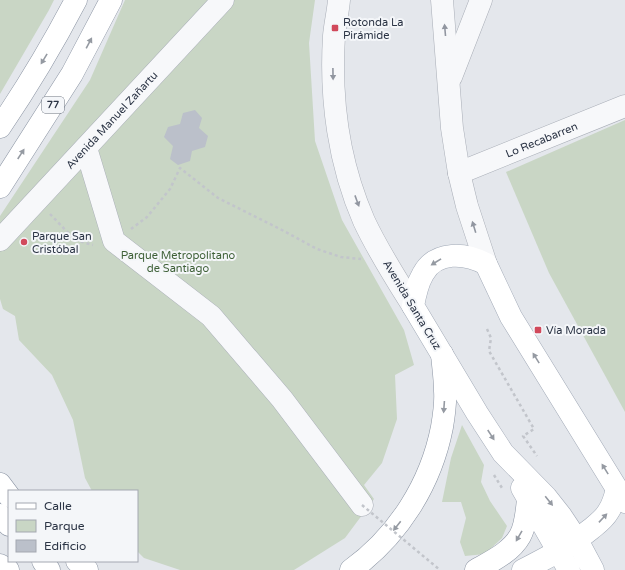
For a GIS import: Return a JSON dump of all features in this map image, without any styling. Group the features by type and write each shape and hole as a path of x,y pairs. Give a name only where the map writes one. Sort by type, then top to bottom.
{"main road":[{"path":"2,124 39,67 76,0"},
{"name":"77","path":"0,187 68,80 111,0"},
{"path":"413,306 423,273 436,261 443,258 461,256 486,264 511,317 621,495 613,503 608,513 600,522 568,546 523,570"},
{"name":"Avenida Santa Cruz","path":"413,306 477,413 497,461 546,497 561,516 568,546 593,570"},
{"path":"351,570 361,563 396,528 410,508 425,480 439,440 444,415 445,390 442,354"},
{"path":"497,461 568,546 569,570"},
{"path":"0,484 8,495"},
{"path":"476,570 505,553 513,545 524,526 528,498"},
{"path":"0,515 8,523"},
{"path":"44,562 50,570"},
{"path":"78,562 87,570"},
{"path":"0,565 8,570"}],"street":[{"name":"Avenida Manuel Zañartu","path":"0,240 223,0"},
{"name":"Avenida Santa Cruz","path":"339,0 334,35 334,102 345,167 364,221 387,264 413,306"},
{"path":"442,0 452,128 459,173 467,206 486,264"},
{"path":"449,81 481,0"},
{"name":"Lo Recabarren","path":"459,173 625,106"},
{"path":"86,148 114,242 211,316 282,399 362,505"}],"path":[{"path":"147,217 170,189 180,168 218,198 317,249 341,257 364,260"},
{"path":"487,329 491,338 489,351 534,429 523,436 541,462"},
{"path":"497,461 502,490"},
{"path":"362,505 440,570"}],"green space":[{"path":"0,0 54,0 0,94"},
{"name":"Parque Metropolitano de Santiago","path":"125,0 315,0 309,43 315,141 342,220 404,330 414,365 395,375 397,419 382,463 364,485 374,499 345,538 294,570 180,570 144,558 138,552 138,490 91,490 85,478 73,420 52,375 19,340 15,316 3,309 0,299 0,216 90,80"},
{"path":"625,120 625,412 549,273 506,172"},
{"path":"462,425 484,465 481,482 490,501 507,526 502,538 485,554 465,556 460,542 466,518 461,502 442,502 451,458"}],"building":[{"path":"195,110 202,118 199,128 208,136 205,147 192,151 190,161 178,165 170,159 173,146 164,137 168,127 180,124 183,113"}],"place":[{"name":"Rotonda La Pirámide","path":"335,28"},
{"name":"Parque San Cristóbal","path":"24,242"},
{"name":"Vía Morada","path":"538,330"}]}
